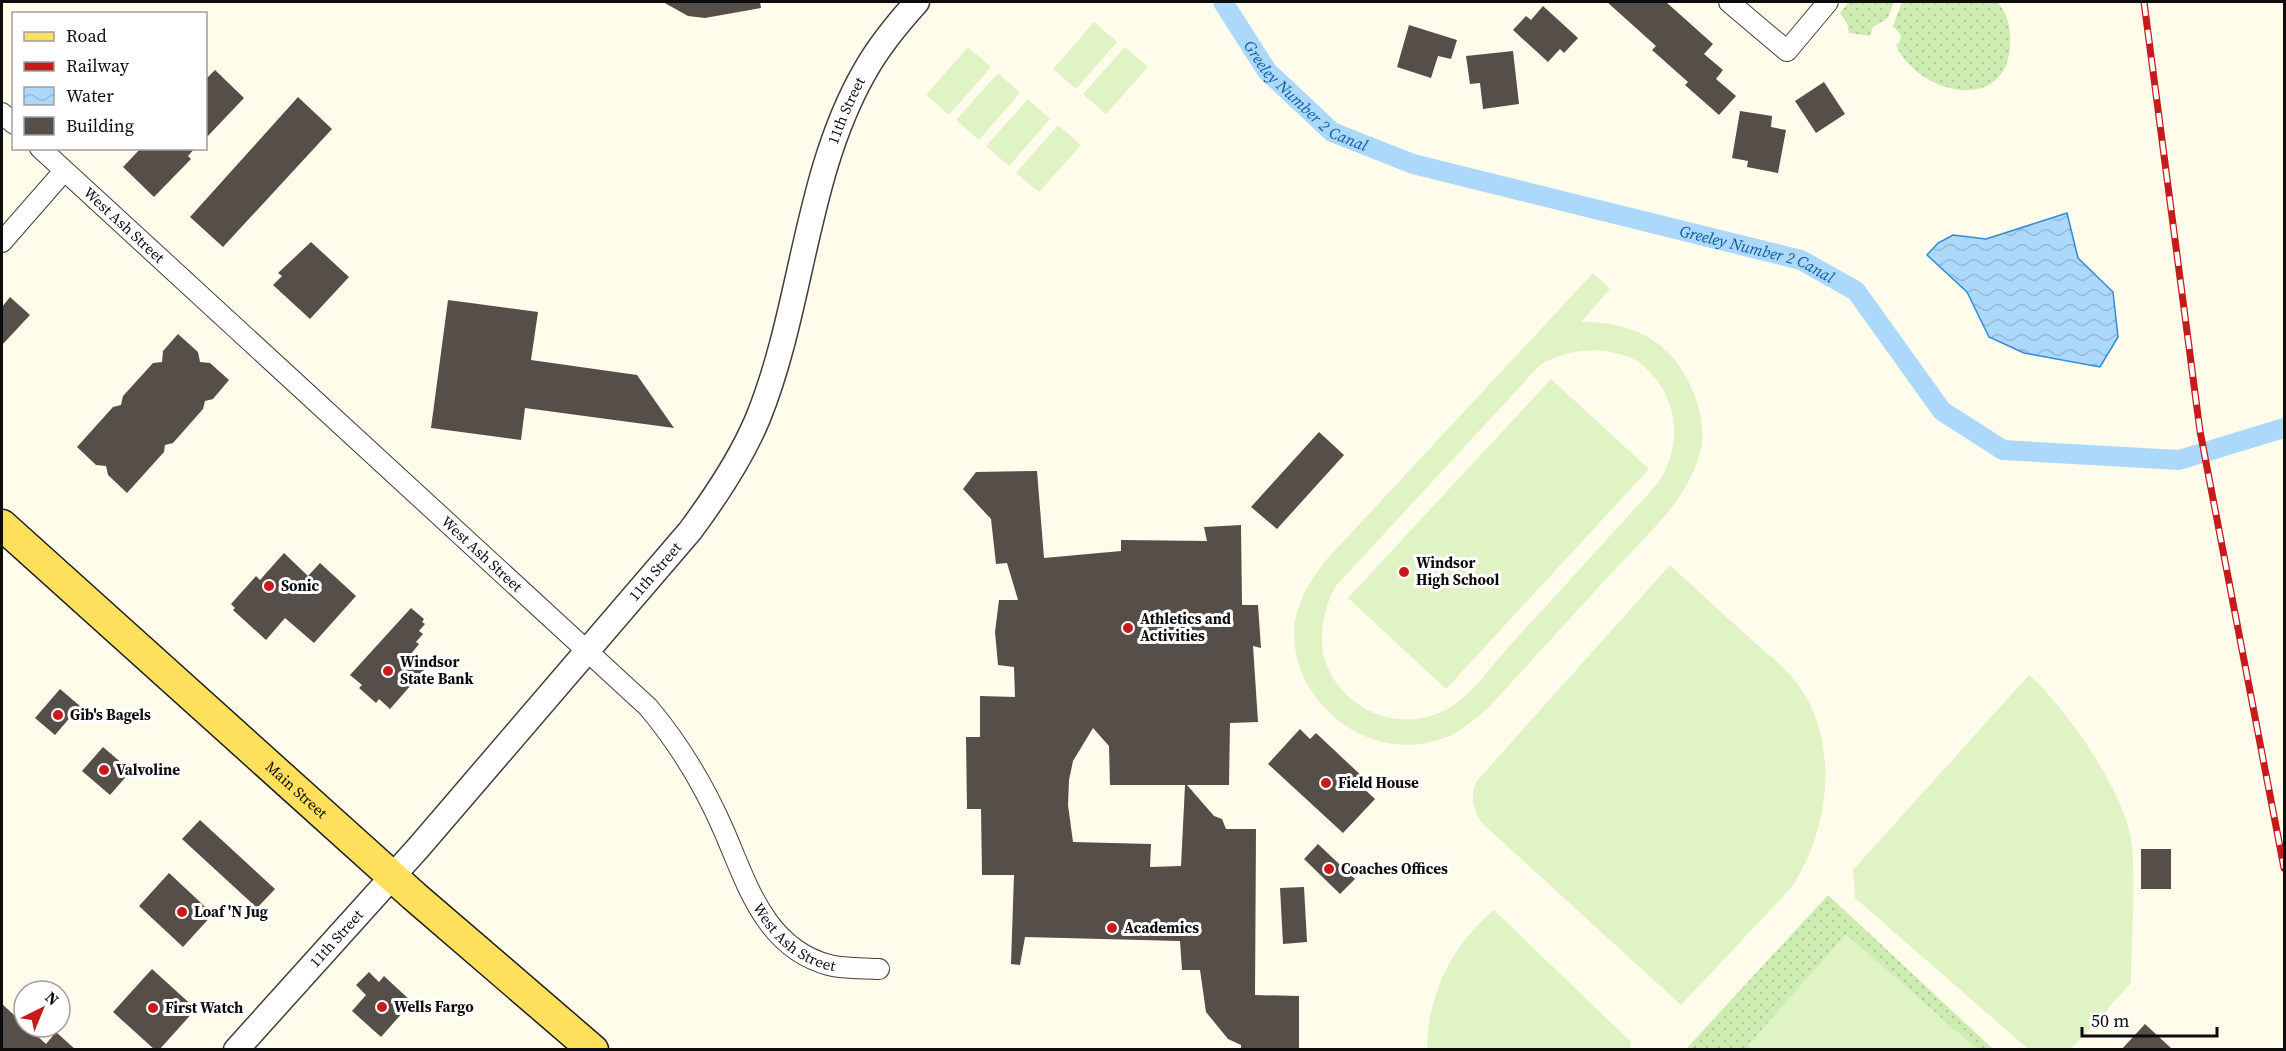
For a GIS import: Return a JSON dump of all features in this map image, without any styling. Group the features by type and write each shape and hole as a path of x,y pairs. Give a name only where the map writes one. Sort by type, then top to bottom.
{"main road":[{"name":"Main Street","path":"2,525 393,876 594,1050"}],"street":[{"name":"11th Street","path":"237,1050 393,876 690,531 717,495 758,418 773,371 837,132 864,71 879,48 917,2"},
{"path":"1729,2 1787,51 1828,2"},
{"name":"West Ash Street","path":"42,150 648,707 687,757 703,785 748,890 765,921 783,939 813,959 829,965 879,969"},
{"path":"2,243 64,171"}],"green space":[{"path":"1849,2 1894,2 1888,18 1873,27 1870,36 1849,33 1847,23 1840,13"},
{"path":"1902,2 1998,2 2006,17 2010,34 2005,68 1993,82 1978,89 1959,90 1940,85 1922,76 1907,62 1896,45 1901,35 1893,26"},
{"path":"1094,22 1117,42 1076,89 1053,69"},
{"path":"968,47 991,67 949,115 926,95"},
{"path":"1125,47 1148,67 1106,114 1083,94"},
{"path":"998,73 1020,93 979,140 956,120"},
{"path":"1028,99 1050,119 1009,166 986,146"},
{"path":"1058,125 1081,145 1039,192 1016,173"},
{"path":"1593,273 1610,289 1581,322 1623,327 1649,338 1671,355 1691,386 1699,408 1702,442 1694,471 1674,505 1489,707 1468,725 1444,738 1418,744 1392,744 1367,737 1344,725 1325,708 1309,687 1298,663 1294,626 1303,595 1327,559","holes":["1596,350 1625,355 1640,363 1653,375 1670,404 1674,436 1672,452 1658,483 1462,699 1443,711 1428,717 1413,719 1384,716 1357,703 1335,681 1324,659 1323,622 1335,587 1540,365 1567,354"]},
{"path":"1551,379 1649,469 1446,689 1348,598"},
{"path":"1670,565 1792,677 1808,701 1819,727 1824,754 1825,782 1822,811 1815,838 1805,864 1791,888 1681,1005 1483,824 1475,809 1473,799 1476,782"},
{"path":"2029,675 2060,709 2093,754 2119,802 2128,825 2132,846 2131,983 2071,1049 2028,1049 1855,898 1853,870"},
{"path":"1828,895 1993,1049 1685,1050"},
{"path":"1494,910 1630,1041 1631,1049 1427,1049 1432,1009 1445,972 1466,939"},
{"path":"1846,934 1977,1049 1753,1049 1748,1045"}],"water":[{"path":"2067,213 2078,258 2113,292 2118,337 2100,367 2024,353 1989,337 1967,292 1927,255 1938,243 1953,235 1986,239"}],"building":[{"path":"663,2 760,2 761,8 705,18 688,16"},
{"path":"1607,2 1666,2 1713,44 1704,54 1723,70 1716,79 1736,96 1719,115 1685,85 1688,82 1652,50 1656,46"},
{"path":"1543,6 1578,38 1564,53 1560,49 1548,62 1513,30 1526,16 1531,20"},
{"path":"1409,25 1457,40 1451,59 1438,56 1431,78 1397,67"},
{"path":"1513,51 1519,104 1483,109 1480,83 1470,84 1466,56"},
{"path":"215,70 244,98 207,137 207,78"},
{"path":"1824,82 1845,114 1816,133 1795,101"},
{"path":"298,97 332,129 223,247 190,217"},
{"path":"1740,111 1772,116 1771,127 1786,130 1778,173 1747,167 1748,161 1732,158"},
{"path":"139,150 193,150 188,156 191,159 154,197 123,167"},
{"path":"311,242 349,277 310,319 273,285 282,276 278,273"},
{"path":"10,297 30,315 2,345 2,307"},
{"path":"448,300 538,312 531,360 637,375 674,428 525,408 521,440 431,428"},
{"path":"178,334 198,352 200,362 210,363 229,380 213,399 205,401 203,409 173,443 165,445 164,452 127,493 108,475 106,466 96,465 77,447 113,407 121,405 123,396 153,363 162,362 163,351"},
{"path":"1319,432 1344,455 1277,529 1251,507"},
{"path":"1037,471 1044,558 1121,551 1121,540 1207,541 1204,527 1241,525 1242,605 1258,605 1261,648 1253,646 1258,722 1230,723 1229,785 1187,785 1214,816 1222,819 1226,829 1256,829 1255,995 1299,996 1299,1050 1241,1050 1241,1045 1228,1039 1206,1012 1200,970 1182,970 1180,941 1025,937 1020,965 1011,964 1014,875 982,875 981,809 967,809 966,737 980,737 980,696 1015,697 1014,667 998,665 995,632 999,600 1018,600 1007,563 996,564 991,519 963,489 976,472","holes":["1093,728 1109,746 1110,785 1185,785 1181,866 1150,867 1151,844 1073,842 1068,805 1069,780 1073,761"]},
{"path":"284,553 308,576 320,563 356,596 314,643 285,618 266,640 233,610 235,608 231,604 256,576 260,580"},
{"name":"Windsor State Bank","path":"411,608 424,619 422,622 425,624 419,631 423,634 416,642 419,644 411,654 426,668 390,709 379,699 376,703 359,688 362,685 350,675"},
{"path":"60,689 80,706 55,735 35,718"},
{"name":"Field House","path":"1300,729 1310,739 1316,733 1366,780 1361,786 1375,799 1343,833 1268,764"},
{"path":"103,747 131,771 110,795 82,771"},
{"path":"200,820 275,889 257,908 182,839"},
{"name":"Coaches Offices","path":"1318,844 1355,879 1340,894 1304,859"},
{"path":"2141,849 2171,849 2171,889 2141,889"},
{"path":"169,873 213,914 183,947 139,906"},
{"path":"1304,887 1307,942 1283,944 1280,888"},
{"path":"152,969 196,1009 159,1050 155,1050 113,1012"},
{"name":"Wells Fargo","path":"369,972 379,982 384,976 412,1002 381,1037 352,1011 366,995 356,985"},
{"path":"2,1004 12,1013 12,1039 40,1039 46,1044 50,1039 64,1039 76,1050 2,1050"},
{"path":"2145,1024 2173,1050 2121,1050"}],"waterway":[{"name":"Greeley Number 2 Canal","path":"1223,2 1267,71 1332,132 1413,164 1801,260 1856,291 1942,411 2003,450 2179,460 2284,428"}],"railway":[{"path":"2144,2 2200,431 2284,868"}],"place":[{"name":"Windsor High School","path":"1404,572"},
{"name":"Sonic","path":"269,586"},
{"name":"Athletics and Activities","path":"1128,628"},
{"name":"Windsor State Bank","path":"388,671"},
{"name":"Gib's Bagels","path":"58,715"},
{"name":"Valvoline","path":"104,770"},
{"name":"Field House","path":"1326,783"},
{"name":"Coaches Offices","path":"1329,869"},
{"name":"Loaf 'N Jug","path":"182,912"},
{"name":"Academics","path":"1112,928"},
{"name":"Wells Fargo","path":"382,1007"},
{"name":"First Watch","path":"153,1008"}]}
